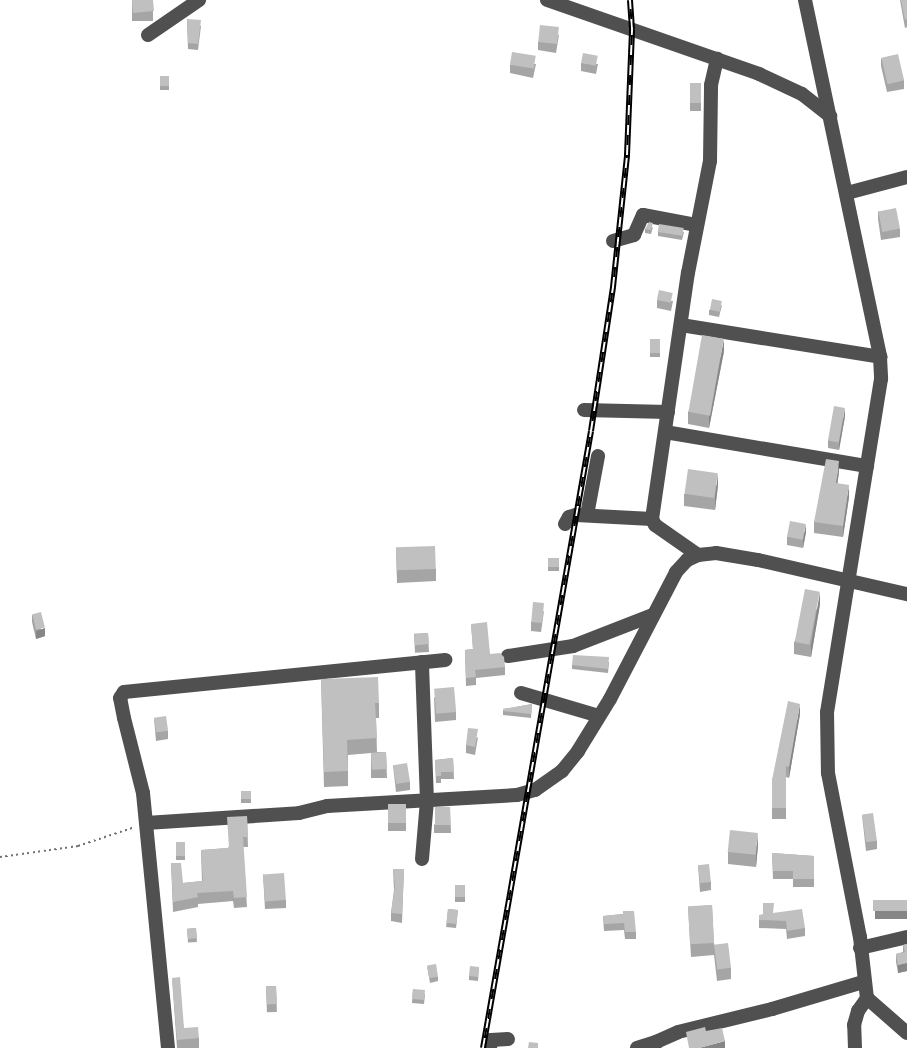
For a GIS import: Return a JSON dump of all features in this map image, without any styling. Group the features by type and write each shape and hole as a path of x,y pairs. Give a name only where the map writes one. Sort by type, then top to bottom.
{"street":[{"path":"148,35 199,0"},
{"path":"547,0 718,59 802,94 830,116"},
{"path":"805,0 880,357 881,379 827,712 828,772 867,998 907,1033"},
{"path":"698,555 655,525 652,519 697,225 712,148 711,85 718,59"},
{"path":"847,193 907,177"},
{"path":"614,241 635,235 643,215 697,225"},
{"path":"681,325 880,357"},
{"path":"584,410 668,412"},
{"path":"665,432 867,466"},
{"path":"587,515 598,456"},
{"path":"565,524 572,515 652,519"},
{"path":"146,823 299,813 327,806 517,795 535,790 562,771 599,716 676,572 687,560 698,555 716,553 758,560 907,594"},
{"path":"508,656 573,646 653,615"},
{"path":"168,1048 143,793 120,698 124,692 445,660"},
{"path":"422,662 427,801 422,859"},
{"path":"521,692 599,716"},
{"path":"860,948 907,937"},
{"path":"637,1048 655,1045 678,1032 772,1009 863,982"},
{"path":"855,1048 854,1025 867,998"},
{"path":"487,1046 508,1039"}],"path":[{"path":"0,857 78,846 146,823"}],"building":[{"path":"132,0 153,0 154,11 133,13"},
{"path":"901,0 907,0 905,20"},
{"path":"187,19 201,20 198,44 188,43"},
{"path":"540,25 559,27 557,44 538,42"},
{"path":"512,52 536,56 534,69 510,65"},
{"path":"583,53 598,56 596,66 581,63"},
{"path":"898,54 904,80 888,84 881,58"},
{"path":"160,76 169,76 169,86 160,86"},
{"path":"690,83 701,83 701,103 690,103"},
{"path":"896,208 900,229 882,232 878,211"},
{"path":"649,222 653,223 651,230 645,229"},
{"path":"659,224 684,228 682,236 658,232"},
{"path":"659,290 673,293 671,303 657,300"},
{"path":"712,299 722,301 720,312 710,310"},
{"path":"702,335 724,339 710,416 688,412"},
{"path":"650,339 660,339 660,353 650,353"},
{"path":"834,406 845,408 839,442 828,440"},
{"path":"826,459 839,461 836,483 849,485 843,526 814,522"},
{"path":"688,469 718,473 714,498 685,494"},
{"path":"790,521 806,524 803,540 787,537"},
{"path":"435,546 436,569 397,570 396,547"},
{"path":"548,558 559,558 559,567 548,567"},
{"path":"805,589 820,592 809,645 795,642"},
{"path":"533,602 544,603 542,623 531,622"},
{"path":"41,612 45,628 36,630 32,614"},
{"path":"487,622 490,654 500,653 504,657 505,667 475,670 476,677 466,678 465,650 473,649 471,624"},
{"path":"428,633 429,644 415,645 414,634"},
{"path":"573,655 609,657 608,669 572,665"},
{"path":"378,677 379,703 375,703 377,738 347,740 348,771 324,772 321,679"},
{"path":"454,687 456,712 436,714 434,689"},
{"path":"788,701 800,704 789,767 786,766 786,808 772,808 772,780"},
{"path":"532,704 531,714 503,711 503,709"},
{"path":"166,716 168,731 156,733 154,718"},
{"path":"468,728 478,729 475,747 466,745"},
{"path":"386,752 387,769 372,770 371,753"},
{"path":"453,758 454,772 441,772 441,776 436,776 435,760"},
{"path":"407,763 410,782 396,784 393,765"},
{"path":"241,791 251,791 251,799 241,799"},
{"path":"388,804 406,804 406,823 388,823"},
{"path":"435,807 450,807 450,825 435,825"},
{"path":"873,813 877,841 866,842 862,815"},
{"path":"247,816 248,837 243,837 247,897 234,898 233,891 197,893 198,897 173,902 171,863 181,863 183,883 203,881 201,850 229,848 227,817"},
{"path":"730,830 758,833 756,855 728,852"},
{"path":"176,842 185,842 185,856 176,856"},
{"path":"772,853 814,856 814,879 793,879 793,871 773,871"},
{"path":"709,864 711,882 700,883 698,865"},
{"path":"393,869 404,869 402,914 391,913 395,886"},
{"path":"284,873 286,900 265,901 263,874"},
{"path":"455,885 465,885 465,897 455,897"},
{"path":"873,900 907,900 907,911 873,911"},
{"path":"763,903 774,903 773,913 802,909 805,928 787,931 786,921 759,920 759,915 763,915"},
{"path":"712,905 714,943 690,944 688,906"},
{"path":"448,909 458,910 456,924 447,923"},
{"path":"623,911 634,911 636,932 625,932 624,923 604,924 603,916 623,914"},
{"path":"196,928 197,938 188,939 187,929"},
{"path":"728,943 731,968 717,970 714,945"},
{"path":"907,944 907,963 898,965 896,954 905,952 903,945"},
{"path":"436,964 438,977 429,978 427,965"},
{"path":"470,966 479,967 478,977 469,976"},
{"path":"180,977 184,1028 198,1027 199,1038 177,1040 172,978"},
{"path":"276,986 277,1004 267,1004 266,987"},
{"path":"413,989 425,990 424,1000 412,999"},
{"path":"705,1027 706,1031 722,1028 725,1041 689,1048 686,1032"},
{"path":"529,1042 538,1043 538,1048 528,1048"}],"railway":[{"path":"483,1048 591,431 613,287 627,155 632,29 630,0"}]}
